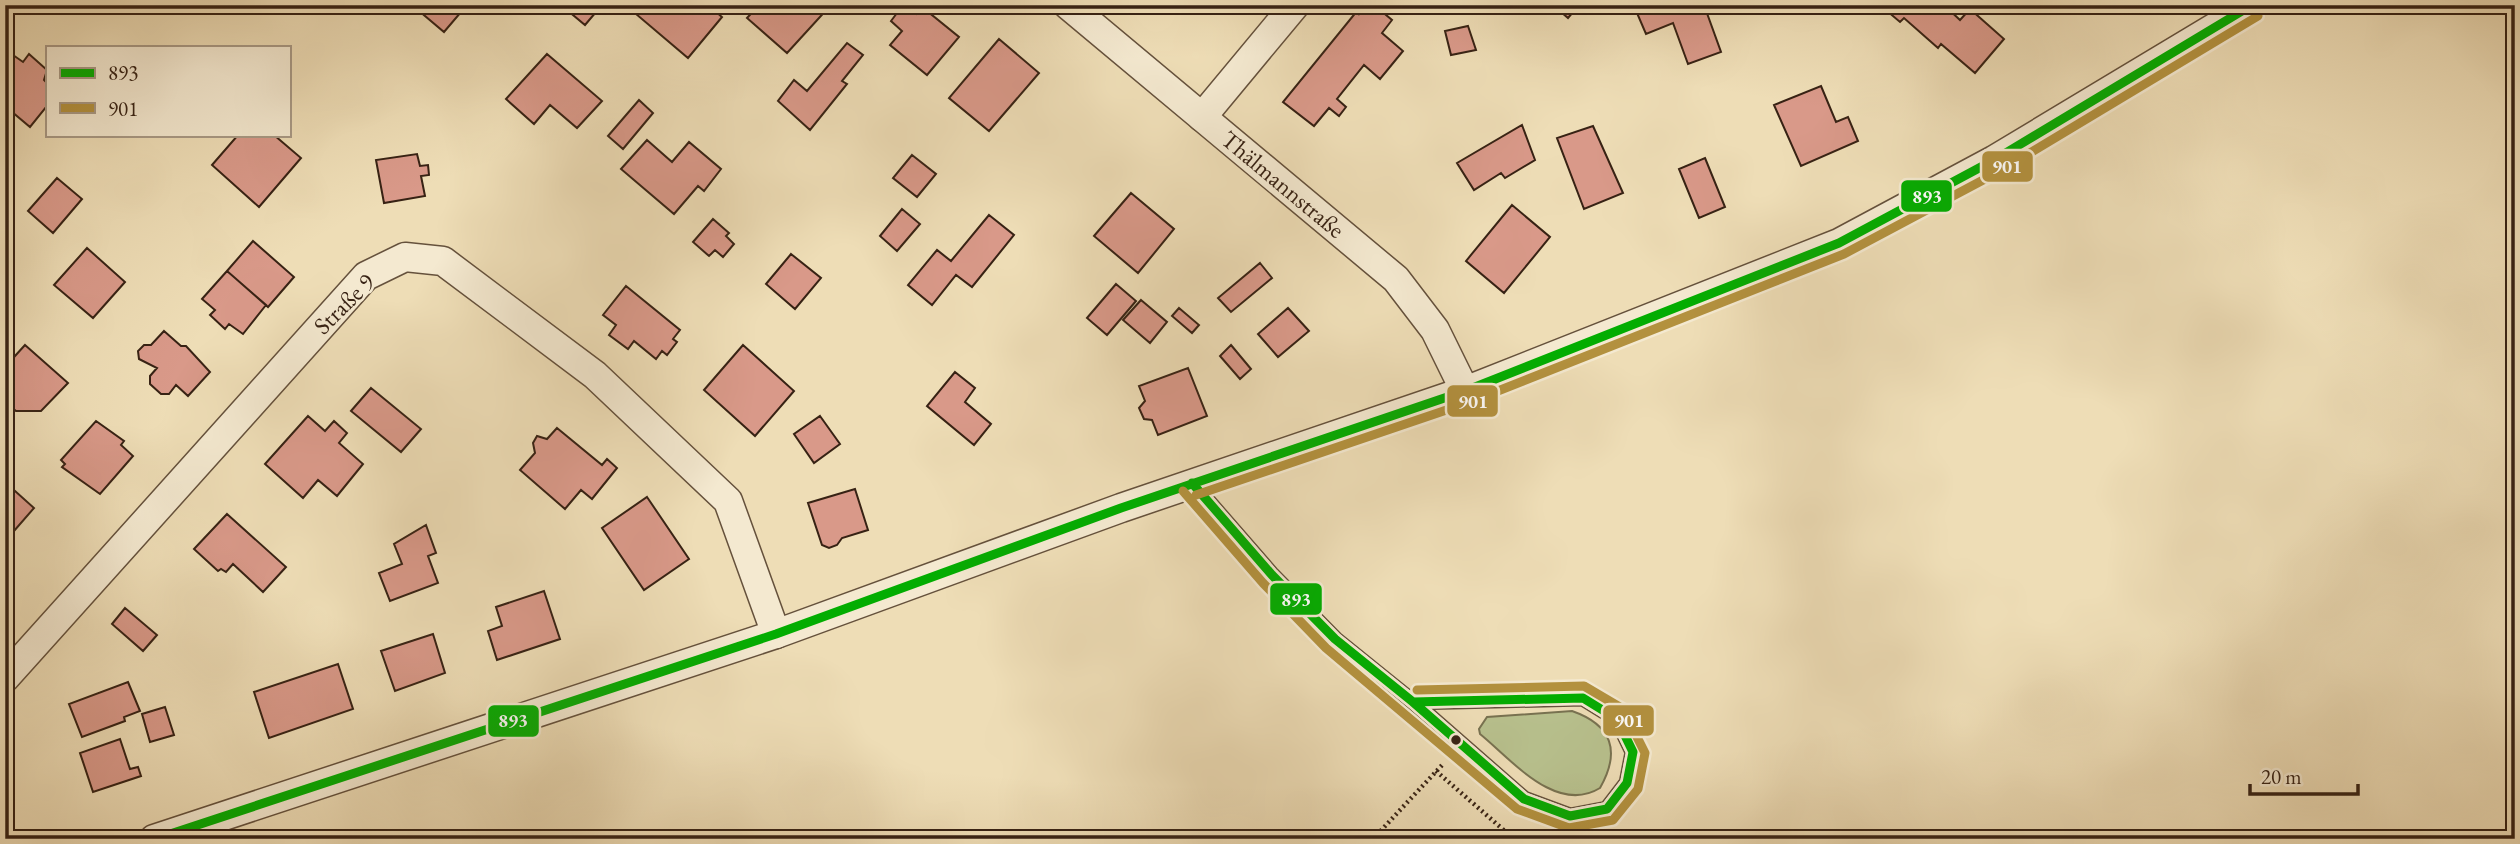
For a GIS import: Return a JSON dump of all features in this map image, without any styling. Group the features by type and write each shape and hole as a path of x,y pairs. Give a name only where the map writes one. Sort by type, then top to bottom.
{"street":[{"name":"Thälmannstraße","path":"1068,5 1396,279 1435,330 1465,391"},
{"path":"1202,117 1295,5"},
{"path":"154,839 776,634 1121,508 1465,391 1839,243 1994,160 2252,5"},
{"name":"Straße 9","path":"5,678 366,276 405,257 443,261 584,367 728,501 776,634"}],"lane":[{"path":"1192,483 1272,575 1335,639 1413,702 1524,799 1570,816 1607,809 1627,783 1633,752 1617,719 1583,698 1413,702"}],"path":[{"path":"1373,839 1436,771 1514,839"}],"green space":[{"path":"1572,711 1586,717 1604,732 1611,751 1610,762 1600,788 1583,794 1567,794 1535,780 1480,734 1479,729 1487,717"}],"building":[{"path":"412,5 467,5 444,32"},
{"path":"561,5 602,5 585,25"},
{"path":"644,5 708,5 722,17 688,58 636,14"},
{"path":"759,5 830,6 787,53 747,18"},
{"path":"903,5 916,14 922,7 959,37 927,75 890,45 902,31 891,21"},
{"path":"1367,5 1374,5 1392,20 1382,33 1403,51 1380,79 1364,65 1337,99 1346,107 1339,116 1329,108 1314,126 1283,102 1357,11 1359,14"},
{"path":"1553,5 1579,5 1568,18"},
{"path":"1657,5 1704,5 1721,52 1688,64 1673,23 1646,34 1637,13"},
{"path":"1880,5 1944,5 1960,20 1970,9 2004,39 1975,73 1941,44 1938,48 1904,18 1900,22"},
{"path":"1468,26 1476,50 1451,55 1445,31"},
{"path":"999,39 1039,73 989,131 949,98"},
{"path":"847,43 863,55 842,81 847,84 810,130 778,101 794,80 807,91"},
{"path":"29,54 46,69 46,107 30,127 5,106 5,64 13,55 23,62"},
{"path":"547,54 602,101 577,128 550,105 534,124 506,99"},
{"path":"1821,86 1836,122 1848,117 1858,141 1801,166 1774,105"},
{"path":"639,100 653,113 623,149 608,136"},
{"path":"1522,125 1535,160 1505,178 1501,173 1474,190 1457,163"},
{"path":"1593,126 1623,193 1584,209 1557,138"},
{"path":"237,136 275,136 301,158 259,207 212,165"},
{"path":"647,140 672,162 689,142 721,169 704,191 698,186 674,214 621,169"},
{"path":"417,154 420,166 428,165 429,175 421,176 425,196 384,203 376,160"},
{"path":"912,155 936,174 917,197 893,178"},
{"path":"1705,158 1725,207 1699,218 1679,169"},
{"path":"57,178 82,199 53,233 28,211"},
{"path":"1131,193 1174,229 1138,273 1094,236"},
{"path":"1512,205 1550,237 1504,293 1466,261"},
{"path":"902,209 920,224 897,251 880,236"},
{"path":"989,215 1014,235 972,287 956,275 932,305 908,285 937,250 951,261"},
{"path":"713,219 729,233 726,236 734,244 723,257 715,250 709,256 693,242"},
{"path":"253,241 294,277 268,307 227,271"},
{"path":"87,248 125,282 93,318 54,285"},
{"path":"791,254 821,278 795,309 766,284"},
{"path":"1260,263 1272,278 1231,312 1218,298"},
{"path":"227,271 266,305 243,334 229,324 225,329 210,315 215,310 202,299"},
{"path":"1116,284 1136,301 1107,335 1087,318"},
{"path":"626,286 680,330 673,339 677,342 667,355 662,351 656,359 634,341 628,349 609,335 616,325 603,315"},
{"path":"1141,300 1167,322 1150,343 1123,320"},
{"path":"1179,308 1199,325 1192,333 1172,316"},
{"path":"1288,308 1309,331 1278,357 1258,334"},
{"path":"164,331 181,346 186,346 210,372 188,396 176,385 169,394 161,394 150,384 150,376 157,368 139,359 138,351 144,345 151,345"},
{"path":"25,345 68,383 41,411 16,411 5,402 5,367"},
{"path":"743,345 794,391 755,436 704,390"},
{"path":"1231,345 1251,369 1240,379 1220,356"},
{"path":"1188,368 1207,416 1158,435 1152,420 1144,419 1139,408 1145,401 1139,386"},
{"path":"955,372 975,388 965,402 991,424 974,445 927,406"},
{"path":"371,388 421,429 401,452 351,411"},
{"path":"308,416 325,431 334,421 347,433 339,443 363,464 337,496 318,480 303,498 265,464"},
{"path":"820,416 840,444 814,463 794,434"},
{"path":"96,421 124,441 121,445 133,456 100,494 62,467 65,464 61,460"},
{"path":"557,428 602,465 607,459 617,468 592,499 581,490 565,509 520,470 535,453 533,443 537,436 547,439"},
{"path":"5,482 34,508 7,539 12,550 5,558"},
{"path":"855,489 868,530 842,538 837,545 829,548 822,545 808,503"},
{"path":"647,497 689,559 644,590 602,528"},
{"path":"227,514 286,567 263,592 233,564 226,572 221,569 218,571 194,549"},
{"path":"426,525 436,553 428,556 438,583 390,601 379,573 402,564 394,544"},
{"path":"544,591 560,639 497,660 488,631 502,626 496,607"},
{"path":"125,608 157,635 143,651 112,624"},
{"path":"433,634 445,673 395,691 381,651"},
{"path":"338,664 353,709 269,738 254,692"},
{"path":"128,682 140,711 124,717 125,721 82,737 69,704"},
{"path":"165,707 174,735 150,742 142,714"},
{"path":"120,739 130,769 138,767 141,776 93,792 80,753"}],"transit line":[{"name":"893","path":"155,839 776,634 1121,508 1465,391 1839,243 1994,160 2252,5"},
{"name":"901","path":"1196,495 1470,402 1844,254 2000,171 2258,16"},
{"name":"893","path":"1192,483 1272,575 1335,639 1413,702"},
{"name":"901","path":"1183,491 1263,583 1326,648 1517,809 1569,828 1613,820 1638,789 1645,753 1623,709 1584,686 1417,690"},
{"name":"893","path":"1583,698 1617,719 1633,752 1627,783 1607,809 1570,816 1524,799 1413,702 1583,698"}]}
